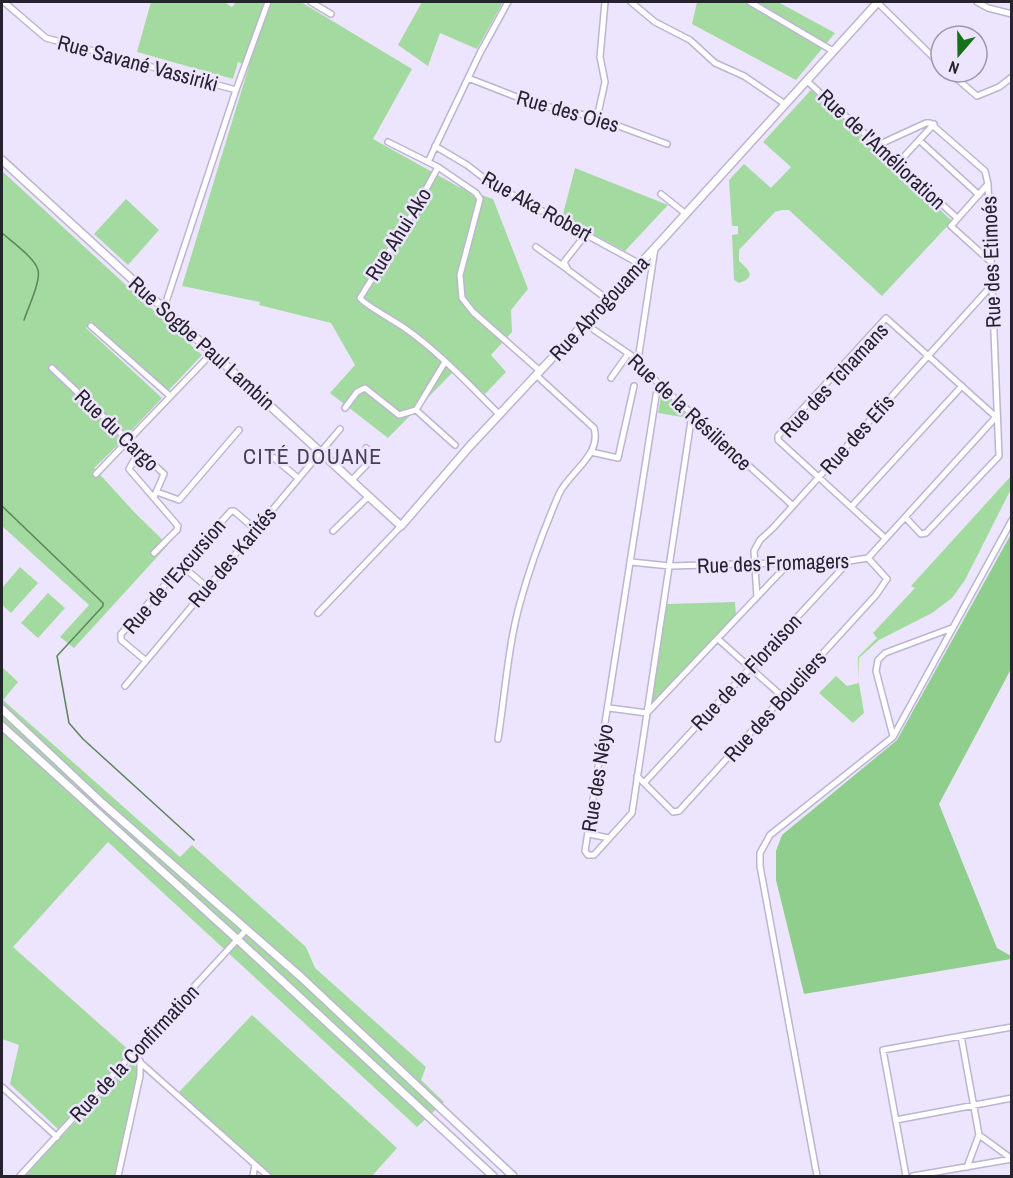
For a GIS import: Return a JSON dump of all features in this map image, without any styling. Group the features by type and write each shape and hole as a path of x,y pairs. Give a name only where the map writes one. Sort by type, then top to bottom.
{"main road":[{"name":"Rue Abrogouama","path":"401,526 499,414 655,248 878,2"},
{"name":"Rue Sogbe Paul Lambin","path":"2,160 401,526"},
{"path":"2,709 102,803 314,989 513,1176"},
{"path":"2,726 303,999 493,1176"},
{"path":"303,999 314,989"}],"street":[{"name":"Rue Savané Vassiriki","path":"4,2 46,38 236,90 164,309"},
{"path":"236,90 268,2"},
{"path":"310,2 331,14"},
{"path":"428,162 492,28 508,2"},
{"path":"597,118 605,82 600,57 605,2"},
{"path":"631,2 655,22 690,40 715,63 744,76 785,104"},
{"path":"750,2 833,51"},
{"path":"878,2 929,53"},
{"path":"977,2 988,8 1011,14"},
{"path":"963,84 977,96 999,87 1011,77"},
{"name":"Rue des Oies","path":"468,78 532,103 597,118 667,144"},
{"name":"Rue de l'Amélioration","path":"807,81 957,218"},
{"path":"878,145 926,123 934,124"},
{"path":"898,163 934,124"},
{"name":"Rue des Etimoés","path":"905,517 921,534 926,533 996,460 999,453 988,184 985,171 934,124"},
{"path":"919,140 979,195"},
{"path":"388,142 438,167 476,193 480,199 460,275 462,298 473,312 594,428 596,435 591,452 560,492 541,538 520,602 498,739"},
{"name":"Rue Aka Robert","path":"435,146 467,165 489,182 640,264"},
{"name":"Rue Ahui Ako","path":"438,167 416,208 360,298 364,304 422,340 499,414"},
{"path":"988,184 951,225 991,262"},
{"path":"661,194 686,214"},
{"path":"568,270 564,262 586,234"},
{"path":"536,247 607,299"},
{"path":"638,360 655,248"},
{"name":"Rue des Efis","path":"757,597 754,551 760,540 992,285"},
{"name":"Rue des Tchamans","path":"885,538 778,440 778,436 886,318 996,417"},
{"name":"Rue de la Résilience","path":"584,323 638,360 658,383 792,506"},
{"path":"91,326 170,396"},
{"path":"96,474 212,353"},
{"path":"611,378 628,354"},
{"path":"345,408 357,392 364,388 399,415 416,410 445,362"},
{"name":"Rue du Cargo","path":"52,368 164,474 155,494"},
{"name":"Rue des Néyo","path":"658,383 585,851 588,855 594,855 632,813 692,414"},
{"path":"591,452 618,458 634,386"},
{"path":"851,507 962,386"},
{"path":"416,410 455,445"},
{"name":"Rue des Fromagers","path":"631,562 670,566 755,565 849,561 868,558 996,417"},
{"name":"Rue des Karités","path":"125,686 340,429"},
{"path":"155,494 179,500 239,430"},
{"path":"352,480 372,459 373,456 366,448"},
{"path":"140,450 129,469 155,494 178,526 177,530 154,553"},
{"path":"274,459 298,478"},
{"path":"333,531 369,496"},
{"name":"Rue de l'Excursion","path":"145,660 122,640 121,634 231,512 234,511 255,529"},
{"path":"818,1176 760,866 760,854 770,835 893,737 1011,520"},
{"name":"Rue Abrogouama","path":"318,613 401,526"},
{"name":"Rue des Boucliers","path":"637,777 673,812 679,811 886,582 886,576 868,558"},
{"name":"Rue de la Floraison","path":"644,783 849,561"},
{"path":"609,708 647,713 790,562"},
{"path":"182,566 207,587"},
{"path":"893,737 876,671 878,660 885,653 952,628"},
{"path":"718,639 783,697"},
{"path":"589,834 609,838"},
{"name":"Rue de la Confirmation","path":"20,1176 133,1056 247,929"},
{"path":"906,1176 883,1050 1011,1027"},
{"path":"961,1036 979,1135 967,1167"},
{"path":"133,1056 268,1176"},
{"path":"118,1176 140,1076 140,1061"},
{"path":"2,1087 57,1137"},
{"path":"896,1120 1011,1098"},
{"path":"913,1176 1011,1159 979,1135"},
{"path":"253,1176 255,1165"}],"green space":[{"path":"151,2 224,2 232,7 236,2 301,2 412,69 373,139 459,187 493,199 528,289 511,310 512,332 491,355 506,372 485,394 455,370 388,438 330,393 355,365 331,323 259,305 260,302 182,286 249,66 238,62 233,79 137,52"},
{"path":"422,2 503,2 477,49 440,33 428,66 398,45"},
{"path":"697,2 778,2 835,33 796,80 692,24"},
{"path":"811,90 952,221 882,296 789,210 775,212 739,250 739,261 748,270 750,276 739,283 734,280 732,235 738,234 738,226 732,226 729,180 744,164 771,188 791,167 763,142"},
{"path":"575,168 668,205 625,251 562,218"},
{"path":"2,171 202,355 168,391 91,321 86,328 162,398 128,434 52,364 48,368 124,439 94,468 168,545 74,648 60,637 89,605 2,526"},
{"path":"126,199 159,230 128,265 94,234"},
{"path":"662,391 688,414 688,418 658,413"},
{"path":"1011,476 1011,489 965,580 952,598 932,613 879,640 859,658 859,683 858,657 877,638 873,633 915,588 911,586"},
{"path":"1011,534 1011,669 939,804 997,948 1011,956 1011,959 804,994 776,880 776,851 782,835 897,740"},
{"path":"20,567 38,583 11,613 2,605 2,588"},
{"path":"48,593 65,608 38,638 21,623"},
{"path":"735,602 736,615 650,707 667,604"},
{"path":"2,667 18,682 3,700 180,857 192,845 306,947 315,968 426,1067 421,1080 444,1102 417,1127 108,842 13,947 131,1052 58,1129 10,1084 19,1045 2,1039"},
{"path":"836,676 847,686 859,683 864,713 853,723 819,693"},
{"path":"252,1015 397,1148 372,1176 270,1176 179,1092"},
{"path":"132,1062 137,1068 137,1075 116,1176 24,1176"}],"waterway":[{"path":"2,233 28,255 38,270 36,287 24,320"},
{"path":"2,506 103,603 103,606 57,656 69,723 83,739 194,840"}],"district":[{"name":"CITÉ DOUANE","path":"313,456"}]}
